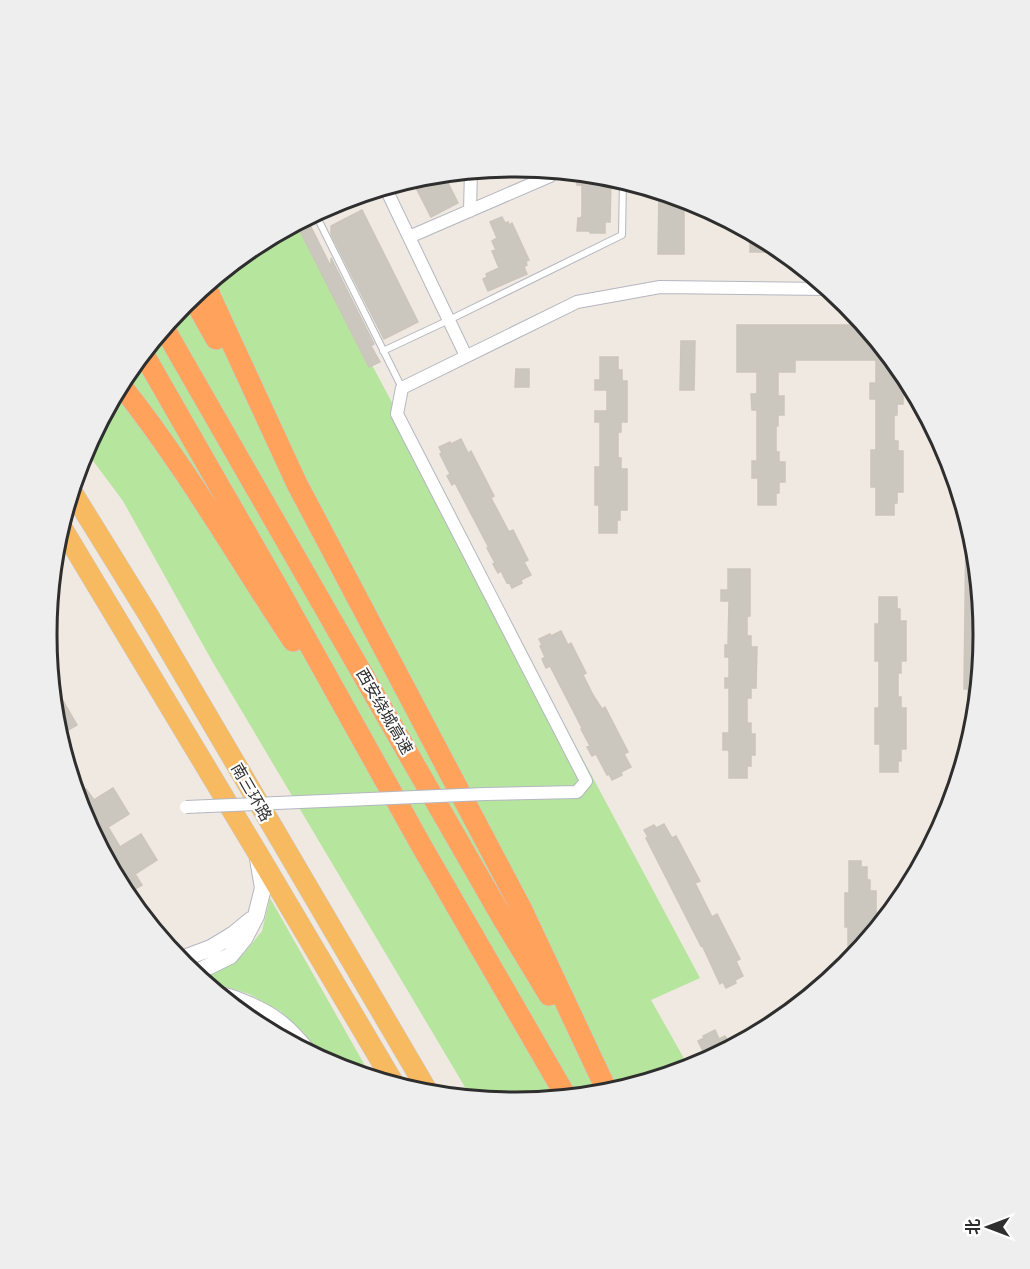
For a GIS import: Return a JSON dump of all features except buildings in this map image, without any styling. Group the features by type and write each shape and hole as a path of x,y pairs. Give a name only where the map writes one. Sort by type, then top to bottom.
{"highway":[{"path":"209,294 297,484"},
{"path":"197,305 297,484 522,910 604,1084"},
{"name":"西安绕城高速","path":"169,336 503,919 603,1084"},
{"name":"西安绕城高速","path":"148,361 563,1090"},
{"path":"126,392 187,475 248,573 387,784"},
{"name":"南三环路","path":"78,499 149,616 423,1083"},
{"name":"南三环路","path":"68,537 389,1075"}],"main road":[{"path":"203,969 230,956 244,939 256,916 263,888 257,852"},
{"path":"189,956 211,948 234,934 256,916"},
{"path":"244,1003 277,1019 294,1036"}],"street":[{"path":"409,237 547,177"},
{"path":"470,211 471,178"},
{"path":"389,194 466,356"},
{"path":"186,807 577,792 586,781 397,414 402,388 577,302 660,287 816,289"}],"lane":[{"path":"383,351 622,235 623,189"},
{"path":"319,221 402,388"}],"green space":[{"path":"300,230 700,978 651,1000 685,1060 634,1077 575,1089 545,1092 467,1090 212,661 123,501 92,459 118,405 134,380 171,333 213,290 236,271"},
{"path":"270,898 366,1067 314,1046 304,1033 280,1011 249,994 220,985 209,975 242,956 262,931"}]}
